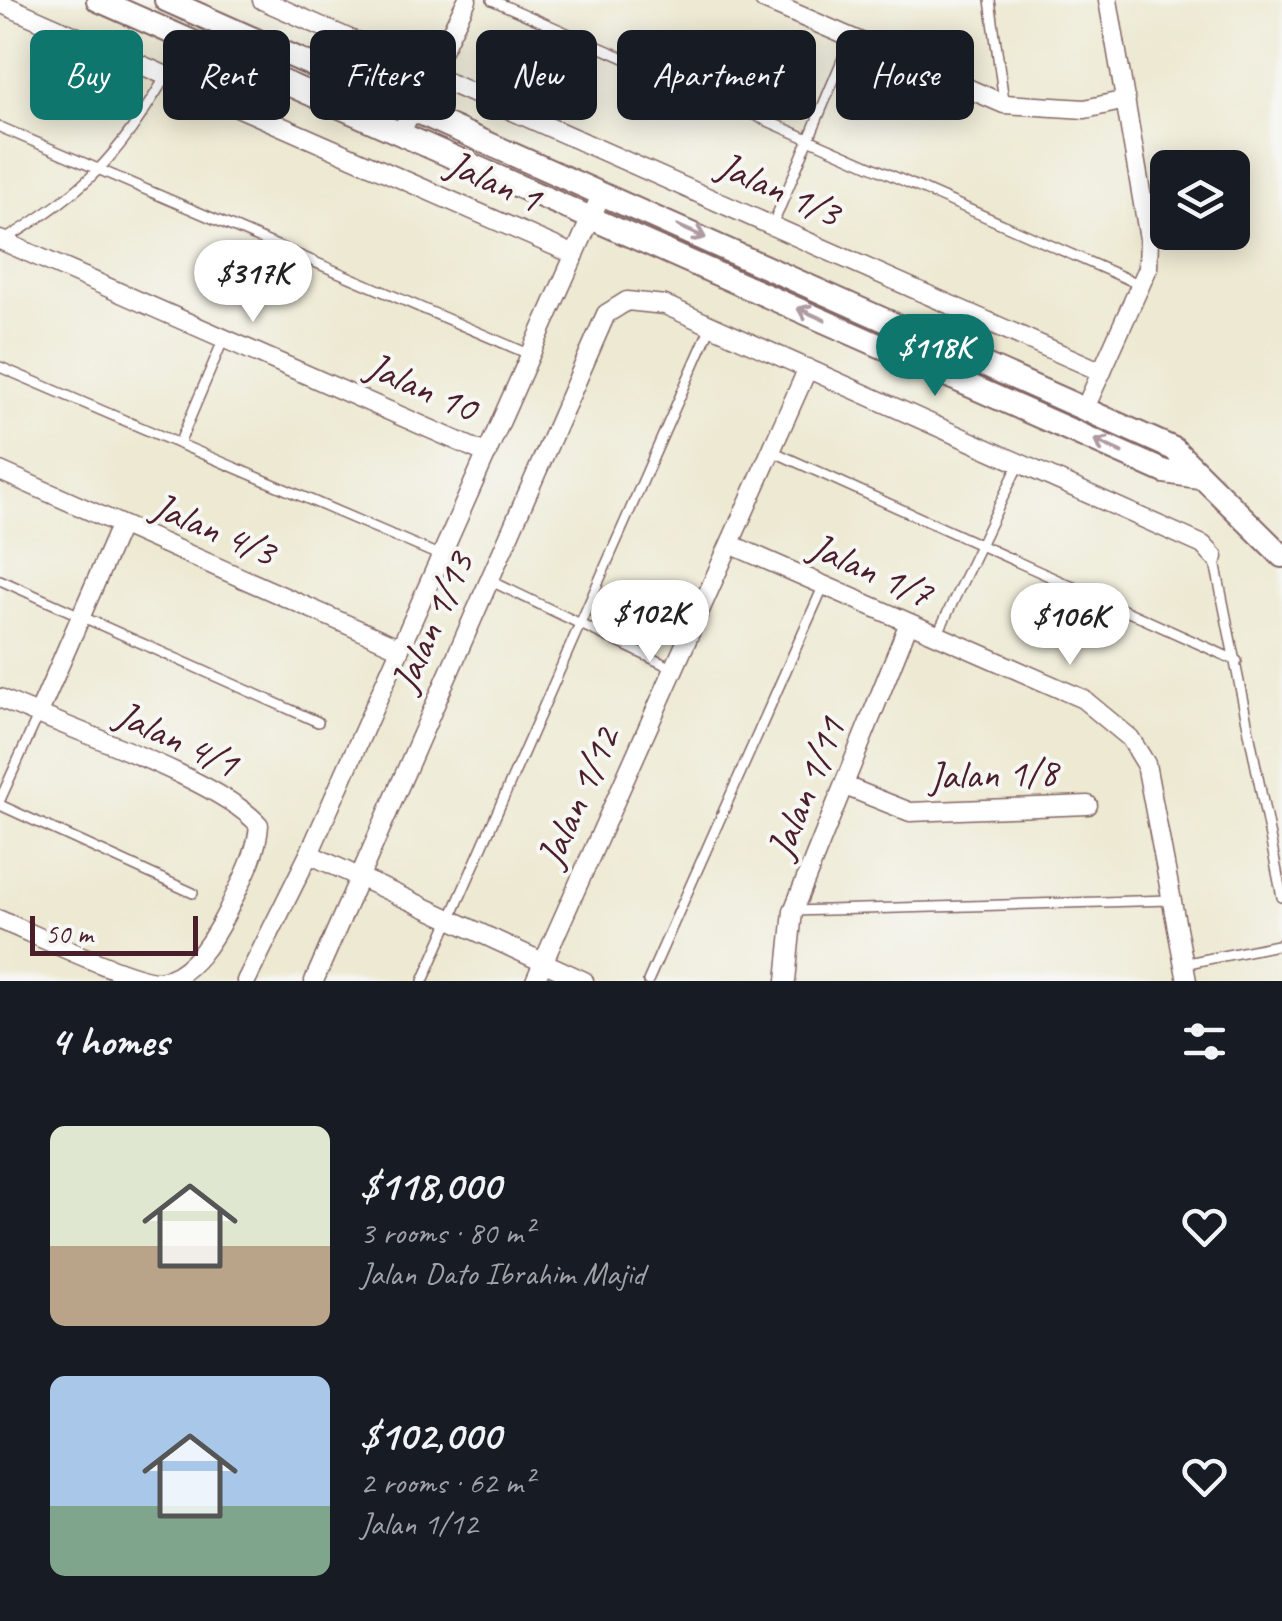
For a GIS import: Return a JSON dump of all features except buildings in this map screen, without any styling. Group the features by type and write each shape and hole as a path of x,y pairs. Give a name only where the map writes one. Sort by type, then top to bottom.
{"street":[{"path":"98,0 1164,472 1200,477"},
{"path":"166,0 310,63"},
{"name":"Jalan 1/3","path":"262,0 333,30"},
{"path":"452,30 466,0"},
{"path":"764,0 836,33"},
{"path":"1086,406 1148,268 1149,239 1108,0"},
{"name":"Jalan 1","path":"0,3 163,75"},
{"name":"Jalan 1/3","path":"456,83 1102,372"},
{"path":"974,91 1004,104 1085,109 1126,100"},
{"name":"Jalan 1","path":"267,120 575,255"},
{"path":"401,132 408,120"},
{"path":"441,120 1086,406 1174,449 1282,556"},
{"path":"246,981 309,854 602,193"},
{"name":"Jalan 10","path":"2,241 487,454"},
{"name":"Jalan 1/13","path":"314,981 606,314 627,301 665,305 711,326"},
{"path":"711,326 1203,545 1214,557"},
{"name":"Jalan 1/12","path":"535,981 808,368"},
{"name":"Jalan 4/3","path":"0,471 400,648"},
{"path":"38,716 120,526"},
{"name":"Jalan 1/7","path":"730,544 936,638 1082,699 1130,738 1146,764 1185,972"},
{"name":"Jalan 1/11","path":"786,981 794,911 908,625"},
{"name":"Jalan 4/1","path":"0,698 213,791 247,812 259,825 258,843 220,925 202,952 177,976 158,981 144,979 0,920"},
{"name":"Jalan 1/8","path":"846,786 910,812 1088,806"},
{"path":"309,854 584,981"}],"lane":[{"path":"492,0 1141,285"},
{"path":"989,0 1004,104"},
{"path":"773,224 836,73"},
{"path":"2,241 64,204 101,171 163,80"},
{"path":"0,127 531,355"},
{"path":"423,981 711,326"},
{"path":"179,444 224,338"},
{"path":"0,367 441,556"},
{"path":"772,450 1237,661"},
{"path":"936,638 1020,463"},
{"path":"1214,557 1282,896"},
{"path":"0,580 318,722"},
{"path":"489,580 674,669"},
{"path":"648,981 823,587"},
{"path":"38,716 0,803 193,893"},
{"path":"794,911 1172,900"},
{"path":"1185,972 1282,944"}]}
